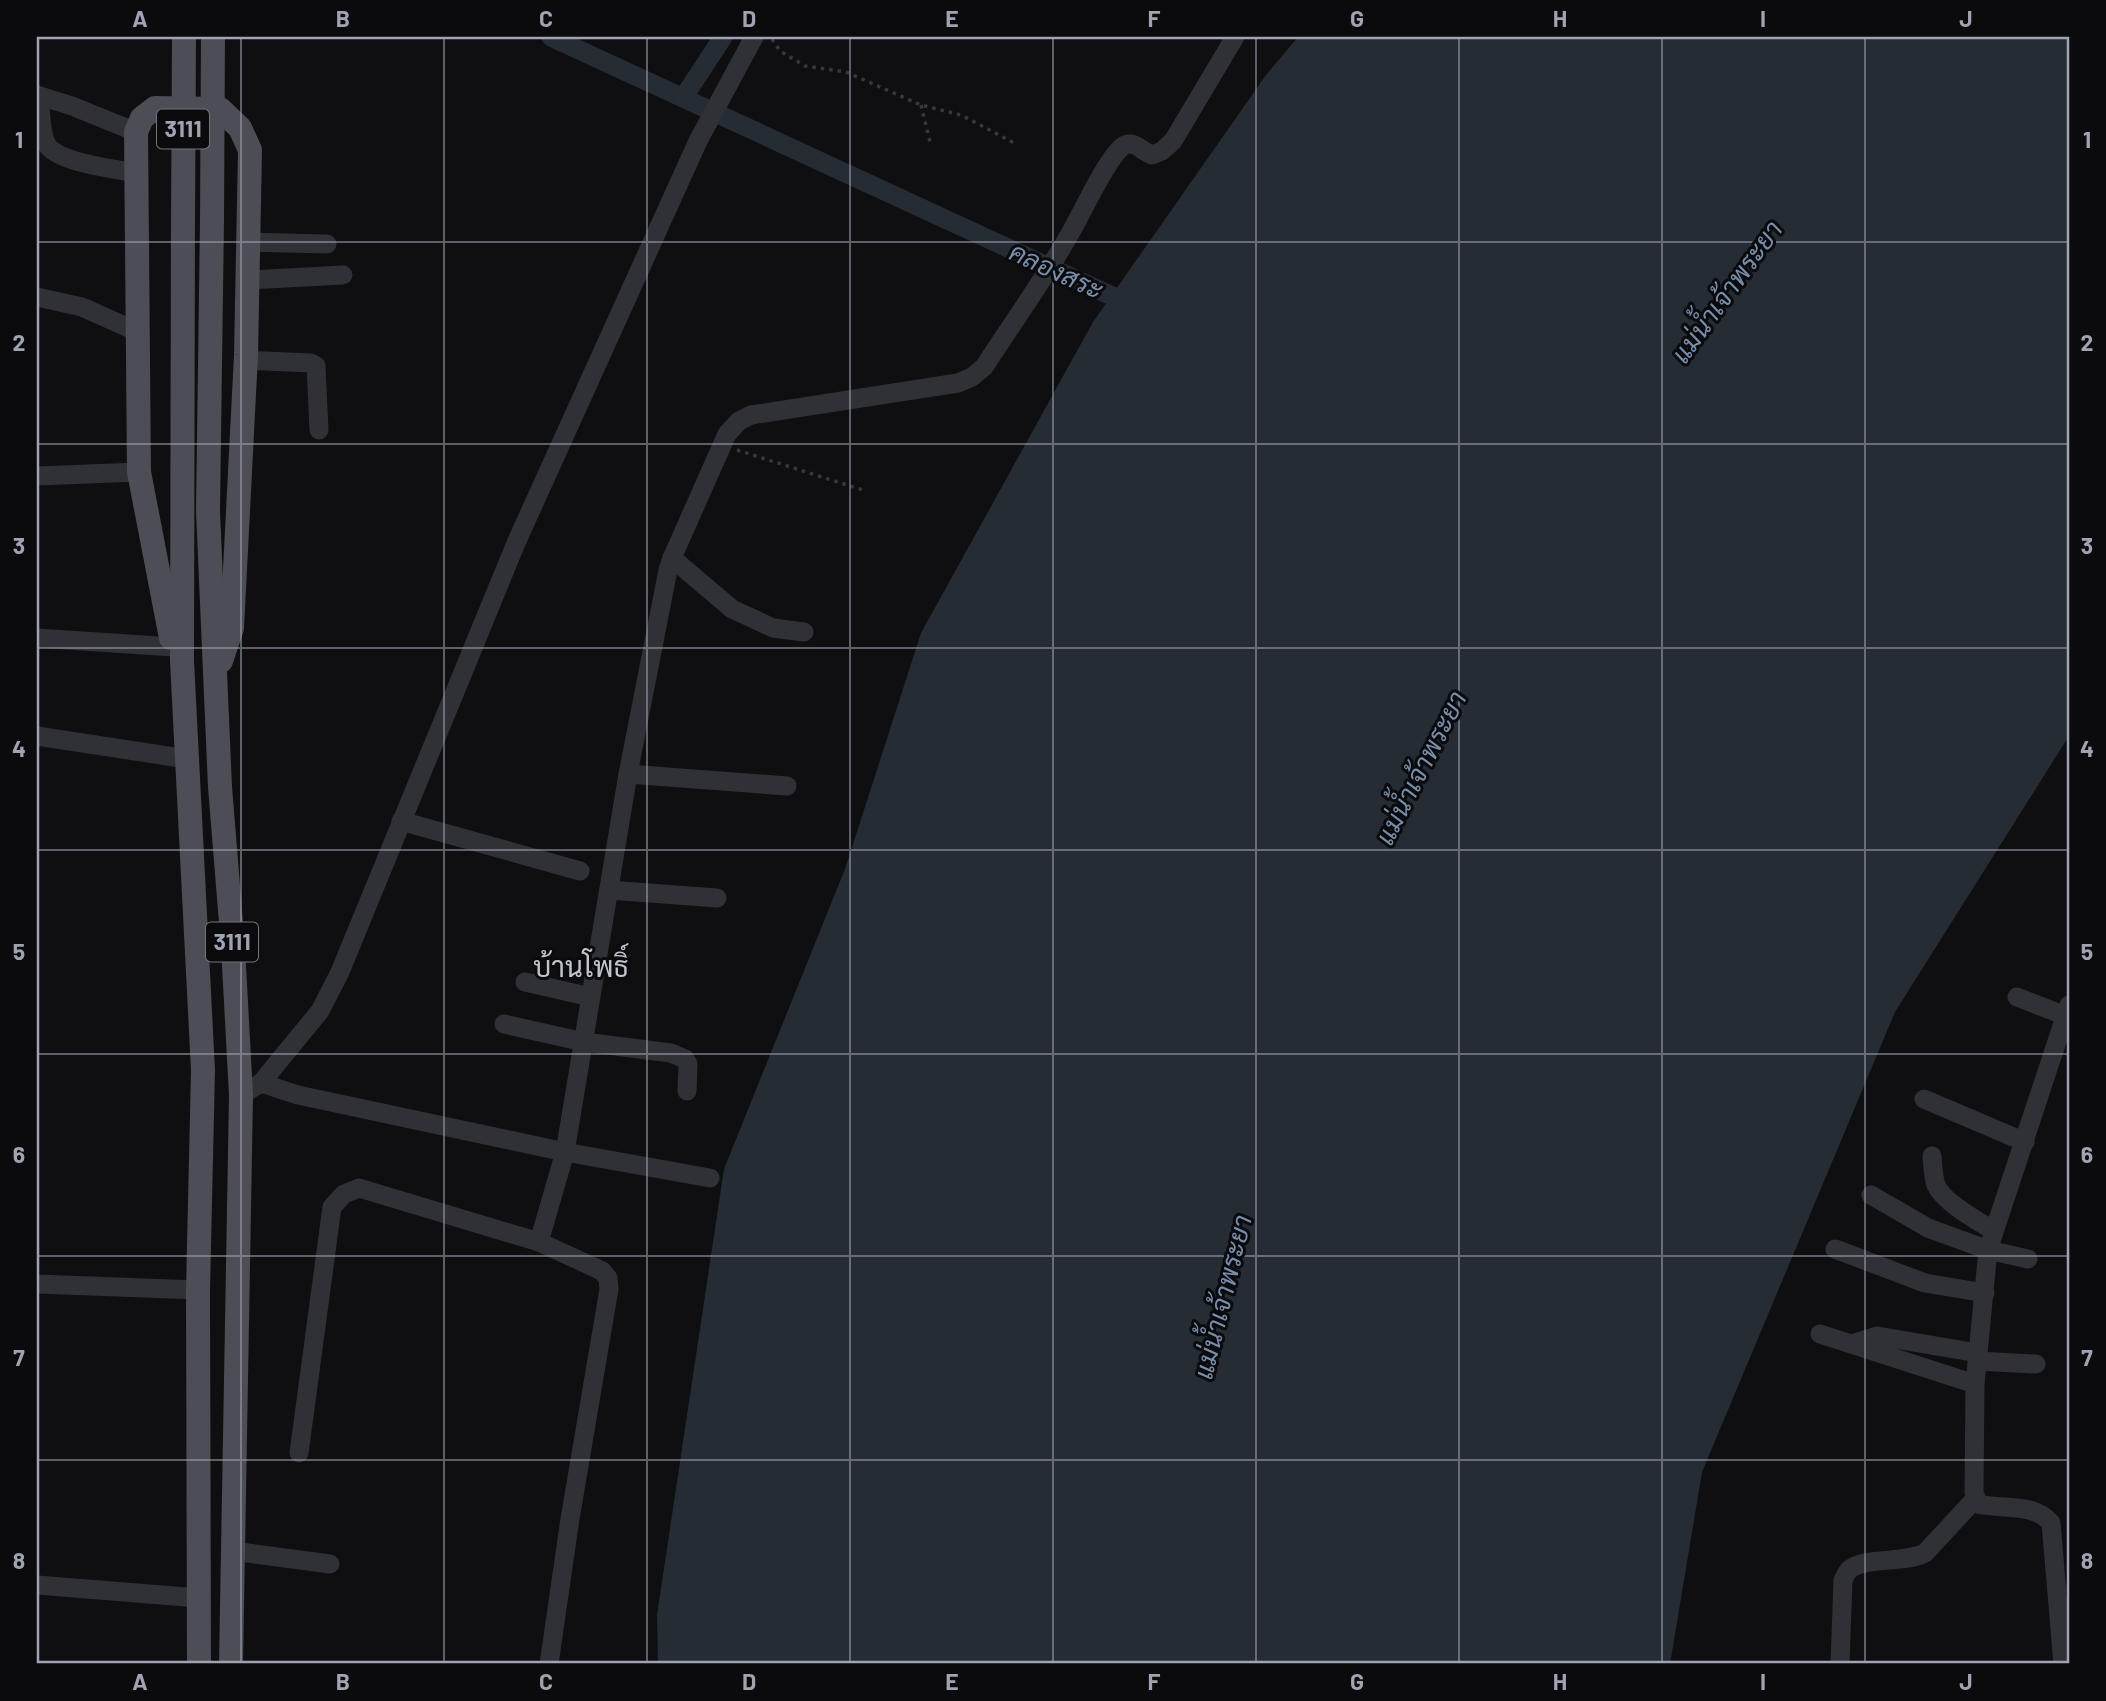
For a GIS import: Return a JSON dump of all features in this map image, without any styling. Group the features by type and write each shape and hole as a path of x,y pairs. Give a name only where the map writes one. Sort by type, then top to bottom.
{"main road":[{"name":"3111","path":"184,37 178,654 187,759 203,1070 198,1290 199,1664"},
{"name":"3111","path":"213,37 208,511 220,787 233,947 251,1089 231,1664"},
{"path":"178,654 169,632 139,472 136,132 142,118 155,108 220,109 240,128 250,150 245,360 232,628 216,677"}],"street":[{"path":"251,1089 320,1011 340,971 516,543 698,141 754,37"},
{"path":"539,1242 565,1152 628,774 668,570 727,434 739,421 751,415 958,383 972,377 984,367 1033,292 1121,148 1133,144 1152,155 1162,151 1173,141 1235,37"},
{"path":"136,132 38,96 46,143 52,150 72,160 136,173"},
{"path":"249,242 327,244"},
{"path":"247,280 343,275"},
{"path":"37,297 82,307 138,332"},
{"path":"245,360 311,363 316,366 319,430"},
{"path":"37,476 139,472"},
{"path":"673,558 732,609 773,628 804,632"},
{"path":"37,638 178,654"},
{"path":"37,736 187,759"},
{"path":"628,774 787,786"},
{"path":"401,821 580,871"},
{"path":"609,890 717,898"},
{"path":"525,982 591,997"},
{"path":"2017,998 2067,1011 1988,1250 1975,1384 1975,1499 1978,1504 1987,1506 2030,1509 2044,1514 2050,1522 2063,1664"},
{"path":"504,1024 584,1042 671,1053 688,1064 687,1091"},
{"path":"251,1089 298,1095 565,1152 710,1178"},
{"path":"1924,1099 2025,1142"},
{"path":"1932,1156 1936,1185 1941,1192 1994,1231"},
{"path":"299,1453 332,1207 344,1194 359,1188 539,1242 602,1271 608,1278 609,1289 570,1519 549,1664"},
{"path":"1871,1195 1928,1228 1988,1250 2028,1259"},
{"path":"1835,1250 1925,1283 1985,1293"},
{"path":"37,1284 198,1290"},
{"path":"1821,1334 1975,1384"},
{"path":"1855,1343 1877,1336 1977,1357 2036,1364"},
{"path":"1840,1664 1843,1580 1849,1570 1862,1564 1916,1558 1925,1553 1975,1499"},
{"path":"233,1551 330,1564"},
{"path":"37,1585 199,1598"}],"path":[{"path":"771,37 780,51 806,66 846,72 921,105 961,116 1016,144"},
{"path":"921,105 931,146"},
{"path":"722,446 866,491"}],"water":[{"name":"แม่น้ำเจ้าพระยา","path":"1298,37 2069,37 2069,736 1895,1012 1702,1472 1670,1664 658,1664 657,1615 724,1169 845,869 921,633 1093,322 1266,75"}],"waterway":[{"name":"คลองสระ","path":"551,37 1112,296 1135,310"},
{"path":"683,98 723,37"}],"district":[{"name":"บ้านโพธิ์","path":"581,967"}]}
